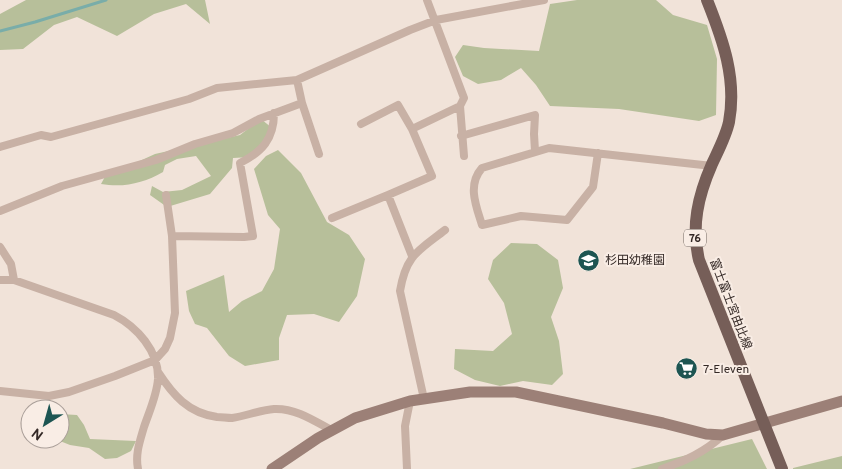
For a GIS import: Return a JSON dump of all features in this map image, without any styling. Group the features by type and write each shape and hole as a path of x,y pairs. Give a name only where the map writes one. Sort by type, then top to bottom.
{"main road":[{"name":"富士富士宮由比線","path":"707,0 729,63 732,102 728,124 705,181 697,207 694,226 695,245 699,260 782,469"}],"street":[{"path":"427,0 464,98 460,106 464,156"},
{"path":"0,147 41,135 51,137 189,99 217,88 296,80 436,20 544,0"},
{"path":"296,80 319,154"},
{"path":"0,212 62,186 156,160 195,144 233,134 259,119 302,103"},
{"path":"332,218 432,176 412,129 398,105 361,124"},
{"path":"412,129 460,106"},
{"path":"172,236 253,236 240,163 255,156 268,140 274,125 274,113"},
{"path":"461,136 535,115 535,151"},
{"path":"598,153 593,187 567,220 521,216 482,225 473,195 477,174 482,168 535,151 549,148 598,153 712,166"},
{"path":"0,391 49,396 69,392 155,364 170,338 175,313 172,236 166,195"},
{"path":"388,195 412,256"},
{"path":"424,399 400,291 403,273 412,256 445,230"},
{"path":"0,247 11,264 14,280"},
{"path":"0,280 14,280 72,299 126,321 145,340 155,364 169,389 192,410 208,416 230,418 273,409 289,410 308,417 331,430"},
{"path":"138,469 137,450 158,378 155,364"},
{"path":"272,469 331,430 355,418 410,401 470,392 516,392 706,434 723,435 842,401"},
{"path":"407,469 405,426 410,401"},
{"path":"662,469 688,461 723,435"}],"green space":[{"path":"26,0 205,0 210,24 186,4 154,14 117,36 77,17 54,25 23,49 0,50 0,14"},
{"path":"577,0 656,0 673,15 707,25 717,59 716,115 699,121 619,109 550,106 536,85 521,68 501,80 478,84 463,76 455,57 463,45 539,51 550,4"},
{"path":"261,119 272,128 263,144 251,157 233,158 232,168 210,194 167,207 150,195 152,186 163,192 182,190 211,176 196,156 177,159 165,165 163,172 141,182 126,185 101,184 107,173 155,154 240,135"},
{"path":"278,150 301,173 327,222 349,235 365,259 357,296 339,322 314,314 287,315 279,338 279,360 245,366 229,356 207,328 195,324 189,311 186,291 224,275 229,312 242,301 262,291 274,269 280,229 268,215 254,169 266,156"},
{"path":"511,243 537,244 558,260 563,288 551,317 559,341 563,374 552,385 523,381 500,386 475,380 454,369 455,349 493,351 512,334 504,303 488,279 493,260"},
{"path":"70,415 77,415 90,439 136,441 131,451 117,458 105,459 89,448 70,445"},
{"path":"752,439 767,469 630,469"},
{"path":"842,456 842,469 793,469 793,468"}],"waterway":[{"path":"0,31 106,0"}],"place":[{"name":"杉田幼稚園","path":"589,260"},
{"name":"7-Eleven","path":"687,369"}]}
